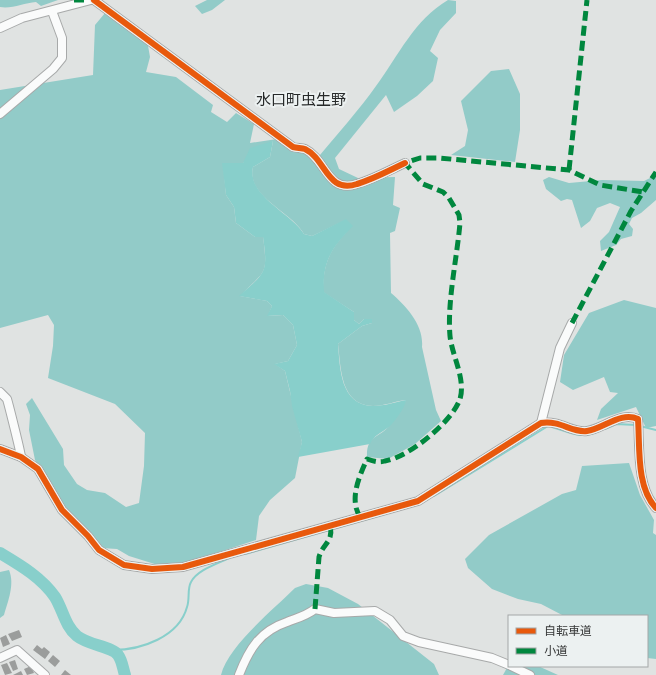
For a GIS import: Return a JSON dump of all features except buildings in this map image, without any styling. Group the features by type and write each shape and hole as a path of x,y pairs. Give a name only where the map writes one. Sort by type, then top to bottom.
{"street":[{"path":"0,28 22,18 91,0"},
{"path":"94,0 174,57 293,147 305,149 316,159 330,180 346,186 357,184 406,163"},
{"path":"0,114 53,69 62,58 62,38 52,11"},
{"path":"541,423 560,348 572,323"},
{"path":"0,392 6,399 16,438 21,450 21,457"},
{"path":"0,449 21,457 38,469 62,510 88,536 99,550 124,565 152,569 183,567 418,500 541,423 558,423 578,431 585,431 617,419 633,417 638,419 643,486 650,502 656,508"},
{"path":"239,675 252,648 266,631 286,622 307,616 315,609 334,613 375,611 390,620 402,636 419,642 492,658 508,665"},
{"path":"0,658 17,650 45,675"},
{"path":"512,667 530,675"}],"shaded area":[{"path":"0,0 58,0 41,6 36,2 14,7 0,7"},
{"path":"207,0 225,0 212,10 202,14 195,6"},
{"path":"448,0 456,1 456,13 440,30 430,51 438,58 433,81 417,96 394,112 386,95 335,158 339,169 358,178 395,177 393,205 400,208 395,231 390,233 391,293 408,310 420,331 422,347 436,410 441,421 415,444 388,459 367,457 367,450 371,441 390,425 406,400 373,406 362,404 354,399 348,392 344,384 338,344 362,326 372,323 364,319 359,324 354,320 354,312 323,292 323,281 327,263 334,248 352,226 346,220 312,236 304,234 290,218 263,195 256,187 253,178 253,167 270,157 273,141 243,163 223,163 226,195 234,207 236,223 255,237 263,236 265,266 260,276 240,296 267,301 272,306 268,316 283,315 293,325 297,345 288,361 275,364 285,371 302,442 295,478 270,500 259,516 256,540 183,564 161,566 129,556 117,549 101,548 61,504 35,460 29,430 30,415 26,404 32,398 63,449 64,465 77,484 87,490 105,493 126,507 139,503 144,466 145,433 115,404 48,378 53,346 54,325 48,315 0,328 0,90 93,75 95,25 105,13 147,40 150,57 146,72 176,77 213,105 211,112 227,122 236,113 254,124 250,143 277,139 296,150 320,155 369,95 416,28 436,8"},
{"path":"509,69 520,94 520,130 515,162 451,155 465,146 468,130 461,101 491,71"},
{"path":"273,141 270,157 253,167 253,177 256,187 263,195 298,226 304,234 312,236 346,219 353,226 334,248 327,263 324,281 324,292 354,312 354,320 359,324 364,319 372,319 372,323 362,326 338,344 341,374 344,384 354,399 362,404 377,406 406,400 402,410 394,421 389,427 376,436 370,444 298,457 302,442 292,406 285,371 274,364 288,361 297,345 293,325 283,315 267,316 272,306 267,301 239,296 255,282 263,271 265,258 263,237 255,237 236,223 234,207 226,195 222,163 243,163 250,148"},
{"path":"656,175 656,200 641,213 632,218 629,224 633,229 632,236 621,239 616,245 601,251 600,241 609,232 620,207 610,203 597,208 590,221 581,228 572,200 567,199 561,201 546,189 543,180 549,177 569,183 602,180 644,181"},
{"path":"624,300 656,308 656,426 646,428 636,407 597,420 601,409 618,393 610,392 604,377 573,390 560,382 564,355 589,313"},
{"path":"629,463 640,495 654,520 653,533 656,535 656,659 648,658 648,615 562,615 541,604 518,599 492,589 468,568 465,559 489,535 562,494 576,490 582,466"},
{"path":"9,570 11,575 11,587 4,615 0,618 0,572"},
{"path":"306,584 328,588 358,604 434,664 439,675 221,675 232,652 252,629 295,588"},
{"path":"508,666 540,667 558,675 503,675"}],"waterway":[{"path":"605,429 616,424 636,425"},
{"path":"434,496 548,426"},
{"path":"640,426 656,430"},
{"path":"552,427 581,435 592,434 599,431"},
{"path":"245,554 385,514"},
{"path":"0,553 30,572 43,583 55,597 64,618 77,636 87,642 115,652 120,659 125,675"},
{"path":"113,650 135,648 158,640 167,634 183,617 188,604 190,585 194,578 208,568 229,558"}],"marked path":[{"path":"74,0 89,0"},
{"path":"569,170 587,0"},
{"path":"360,517 355,503 355,495 358,481 367,459 383,462 406,453 417,446 439,428 448,418 460,399 460,376 451,344 449,323 460,223 459,215 449,198 443,192 423,184 405,163 420,158 439,158 569,170 600,185 643,192"},
{"path":"572,323 631,211 656,172"},
{"path":"315,609 319,557 331,535 330,525"}],"cycle path":[{"path":"94,0 293,147 305,149 312,154 333,180 339,184 347,186 357,184 376,177 405,163"},
{"path":"0,449 21,457 38,469 62,510 88,536 99,550 124,565 152,569 183,567 418,501 541,423 554,423 576,430 587,431 625,417 638,419 639,454 642,478 645,489 656,508"}],"district":[{"name":"水口町虫生野","path":"301,100"}]}
